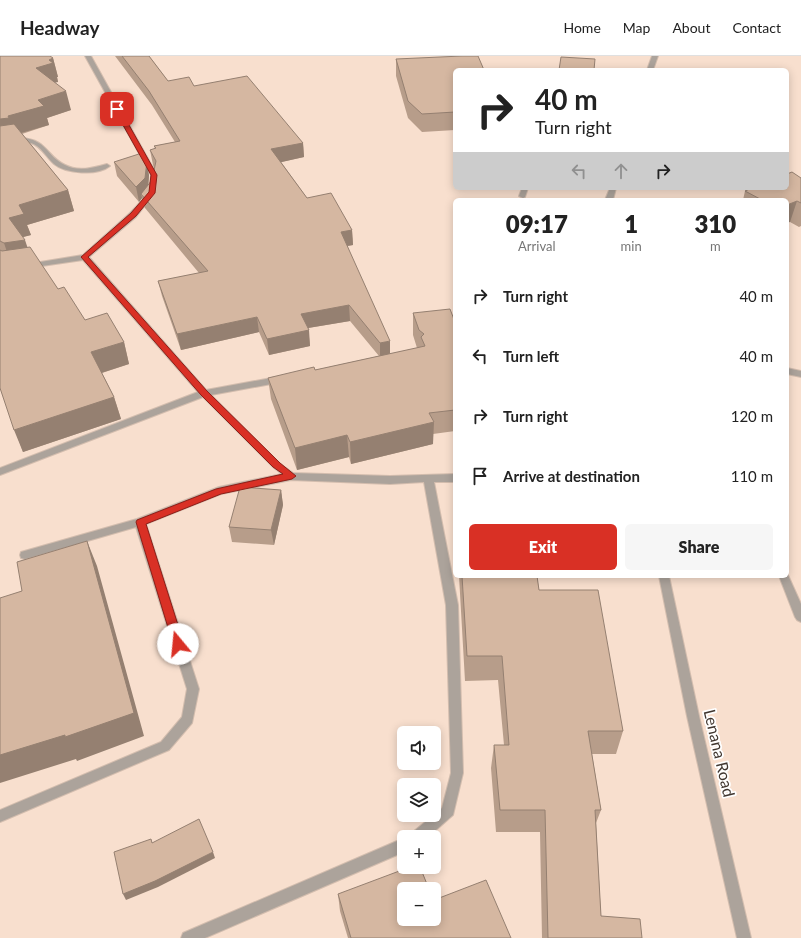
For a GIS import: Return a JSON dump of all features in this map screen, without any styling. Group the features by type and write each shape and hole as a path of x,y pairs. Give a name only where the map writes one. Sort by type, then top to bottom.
{"street":[{"path":"17,268 84,257 133,214 152,193 154,175 88,56"},
{"path":"651,68 655,56"},
{"path":"0,143 25,140 32,141 37,143 64,168 88,170 101,169 107,166"},
{"path":"84,257 204,393 276,465 292,476"},
{"path":"789,371 801,374"},
{"path":"0,472 204,393 288,378"},
{"path":"25,555 140,522 219,491 292,476 390,480 453,478"},
{"path":"426,830 448,811 457,773 452,605 428,479"},
{"path":"0,816 165,746 188,720 193,689 140,522"},
{"name":"Lenana Road","path":"664,578 693,716 744,938"},
{"path":"785,578 801,617"},
{"path":"188,938 397,848"}],"building":[{"path":"0,56 50,56 53,58 49,60 53,63 36,68 66,91 38,100 44,106 8,116 9,118 0,119"},
{"path":"122,56 149,56 168,81 189,77 194,86 247,76 303,143 271,149 307,198 331,193 352,230 341,232 390,341 380,343 349,305 301,314 309,330 267,339 257,317 177,334 158,281 208,271 141,194 152,180 156,161 150,150 156,148 154,146 180,141 149,91"},
{"path":"478,56 483,68 453,68 453,112 422,114 408,101 396,59"},
{"path":"561,57 595,59 594,68 559,68"},
{"path":"14,124 68,190 19,205 24,214 9,218 25,240 4,243 0,241 0,126"},
{"path":"142,153 147,161 145,178 136,187 114,162"},
{"path":"792,172 801,178 801,203 797,201 789,204 789,198 758,198 745,191 789,190 789,173"},
{"path":"30,247 58,289 64,287 85,320 107,313 124,342 91,352 114,397 14,430 0,388 0,250"},
{"path":"450,309 453,317 453,410 429,413 434,422 350,442 347,435 295,448 268,378 314,367 315,370 425,346 421,337 424,334 419,330 413,313"},
{"path":"240,487 281,490 271,530 229,527"},
{"path":"87,541 134,713 65,737 65,735 0,755 0,598 22,591 17,562"},
{"path":"462,578 537,578 539,590 598,590 623,731 588,731 601,810 595,810 601,916 640,919 642,938 548,938 545,810 500,810 494,745 509,745 502,656 467,656"},
{"path":"199,819 213,852 155,881 123,894 114,852 151,839 152,843"},
{"path":"397,872 397,874 423,874 426,882 397,882 397,926 441,926 441,897 486,880 511,938 351,938 338,894"}],"route":[{"path":"117,109 154,175 152,193 133,214 84,257 204,393 276,465 292,476 219,491 140,522 178,644"}]}
